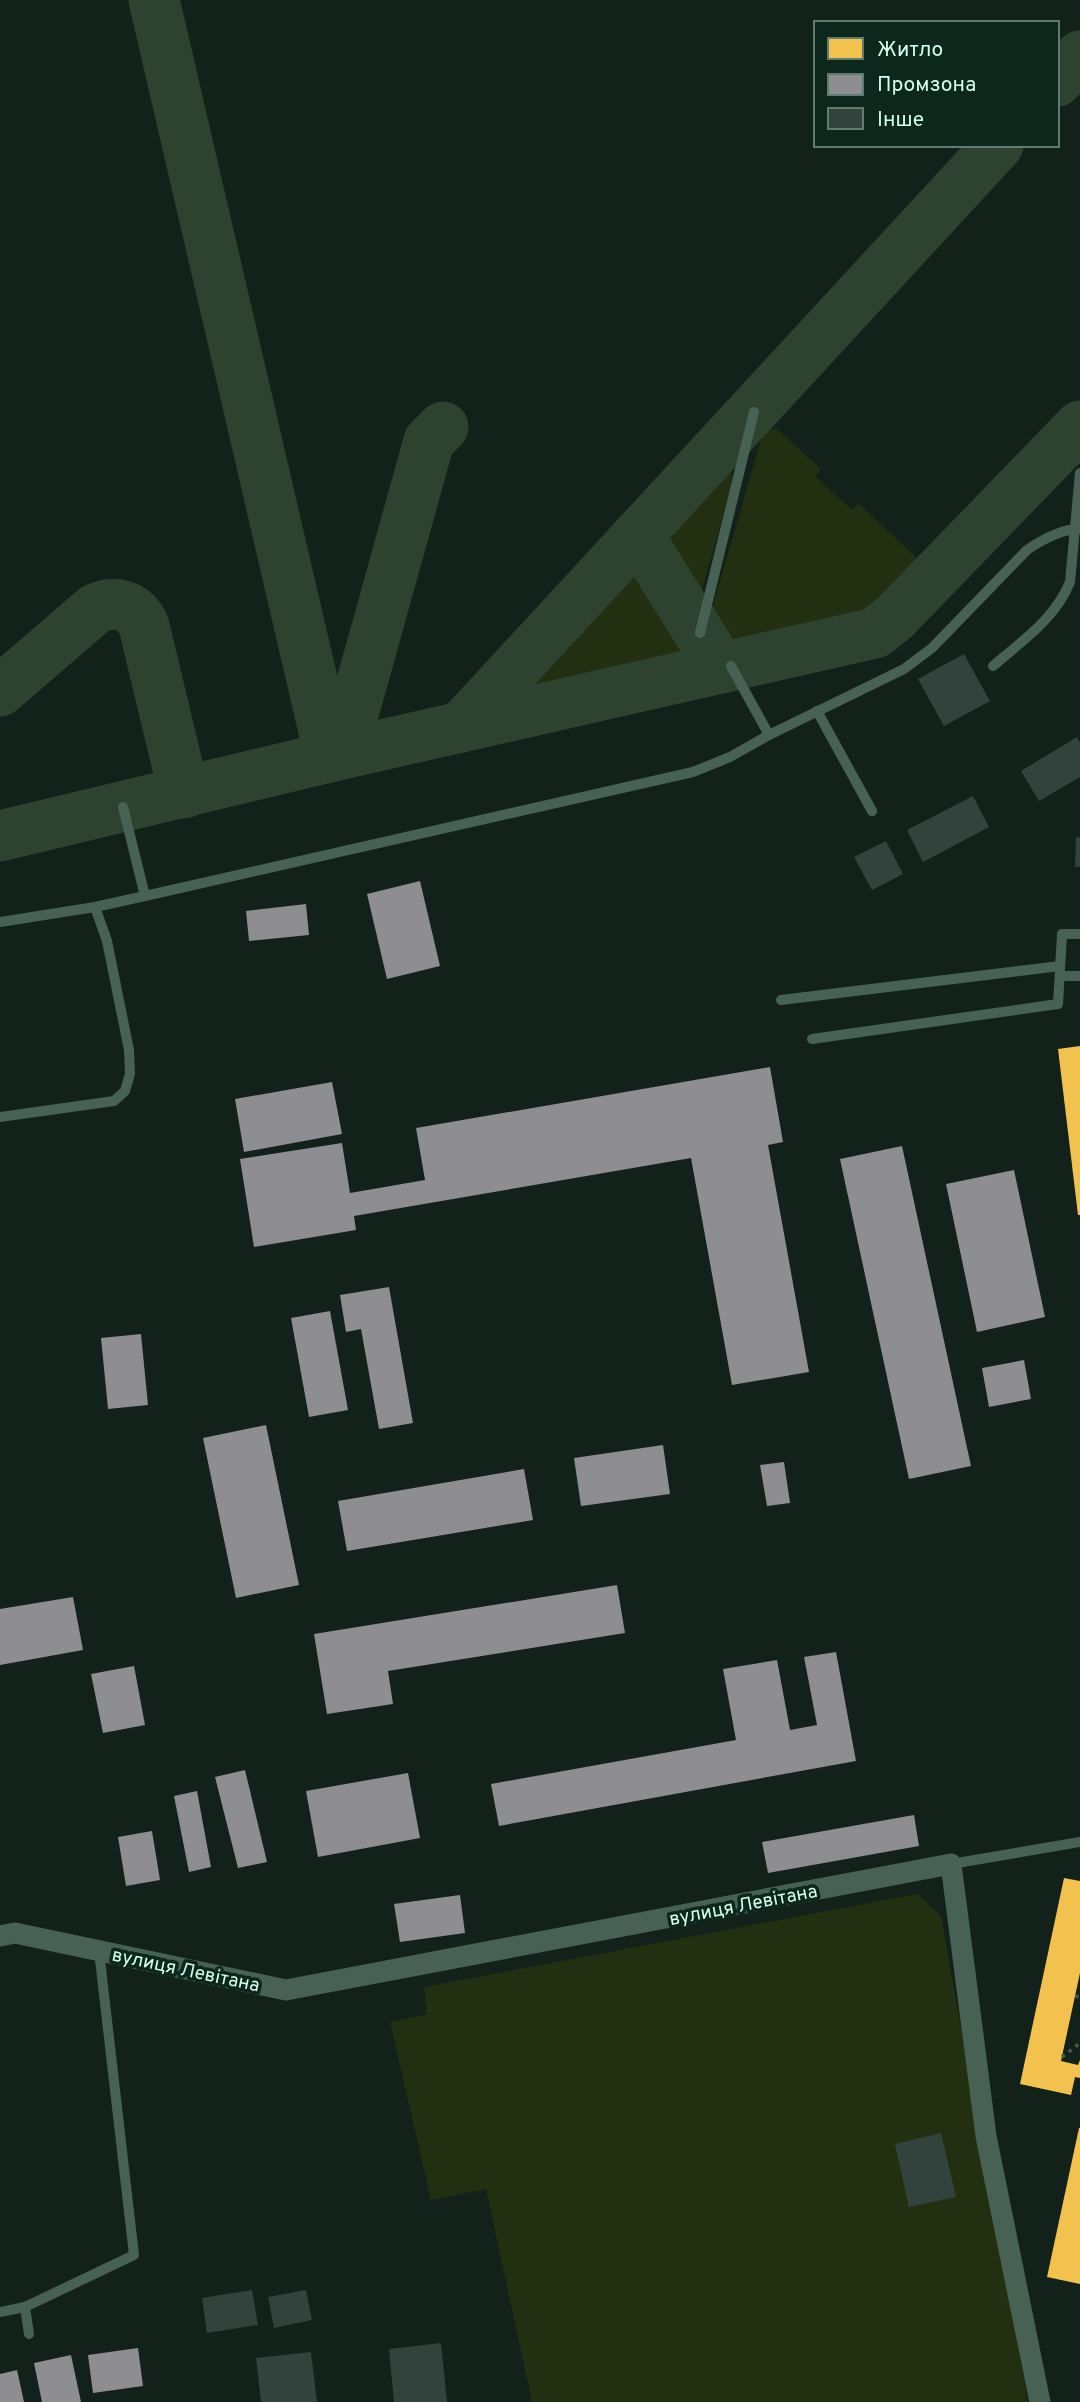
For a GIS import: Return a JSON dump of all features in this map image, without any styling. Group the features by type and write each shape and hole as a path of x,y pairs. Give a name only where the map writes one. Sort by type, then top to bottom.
{"street":[{"name":"вулиця Левітана","path":"0,1936 15,1933 286,1990 951,1864"},
{"path":"951,1864 986,2136 1040,2402"}],"lane":[{"path":"700,633 754,412"},
{"path":"993,666 1046,621 1065,594 1070,582 1078,529 1080,473"},
{"path":"0,922 95,907 693,772 730,757 904,669 932,648 1027,550 1041,540 1078,529"},
{"path":"731,666 769,735"},
{"path":"817,711 872,811"},
{"path":"122,807 145,896"},
{"path":"0,1117 102,1104 114,1101 125,1091 130,1074 129,1050 107,941 95,907"},
{"path":"812,1038 1058,1004 1062,934 1080,934"},
{"path":"781,1000 1060,971 1080,976"},
{"path":"951,1864 1080,1842"},
{"path":"0,2312 25,2308 134,2255 99,1951"},
{"path":"25,2308 29,2334"}],"path":[{"path":"1062,2057 1080,2043"}],"green space":[{"path":"777,429 821,469 815,476 852,510 859,504 915,556 918,570 877,613 857,622 731,650 712,619 713,605 764,430"},
{"path":"729,464 732,474 730,492 698,604 659,541"},
{"path":"638,563 691,648 688,655 677,663 520,697 519,692"},
{"path":"917,1894 941,1916 1028,2402 532,2402 486,2189 431,2200 390,2022 427,2014 424,1987"}],"building: Житло":[{"path":"1080,1046 1080,1215 1078,1215 1058,1049"},
{"path":"1064,1878 1080,1881 1080,1973 1061,2061 1078,2065 1080,2060 1080,2078 1075,2077 1071,2095 1020,2084"},
{"path":"1080,2128 1080,2284 1047,2277"}],"building: Промзона":[{"path":"420,881 440,966 387,979 367,894"},
{"path":"306,904 309,935 249,941 246,911"},
{"path":"770,1067 783,1142 768,1145 809,1372 732,1385 691,1158 354,1216 356,1230 254,1247 240,1159 342,1143 350,1193 425,1180 416,1128"},
{"path":"332,1082 342,1134 244,1152 235,1099"},
{"path":"902,1146 971,1466 909,1479 840,1159"},
{"path":"1014,1170 1045,1317 977,1332 946,1184"},
{"path":"389,1287 413,1423 379,1429 361,1329 346,1332 340,1295"},
{"path":"330,1311 348,1410 309,1417 291,1318"},
{"path":"141,1334 148,1405 108,1409 101,1338"},
{"path":"1024,1360 1031,1399 989,1407 982,1368"},
{"path":"266,1425 299,1585 236,1598 203,1438"},
{"path":"663,1445 670,1494 581,1506 574,1458"},
{"path":"784,1462 790,1503 767,1506 760,1465"},
{"path":"524,1469 533,1520 347,1551 338,1501"},
{"path":"617,1585 625,1633 388,1671 393,1704 327,1714 314,1634"},
{"path":"73,1597 83,1650 0,1665 0,1609"},
{"path":"836,1652 856,1761 499,1826 491,1784 736,1740 723,1669 777,1660 790,1730 817,1725 804,1657"},
{"path":"134,1666 145,1725 103,1733 91,1674"},
{"path":"245,1770 267,1862 238,1868 215,1777"},
{"path":"408,1773 420,1838 318,1857 306,1791"},
{"path":"197,1791 211,1867 189,1872 174,1796"},
{"path":"914,1815 919,1846 768,1873 762,1842"},
{"path":"152,1831 160,1880 126,1886 118,1837"},
{"path":"460,1895 465,1933 400,1942 394,1904"},
{"path":"138,2348 143,2386 93,2393 88,2355"},
{"path":"71,2355 81,2402 42,2402 34,2363"},
{"path":"17,2370 24,2402 0,2402 0,2374"}],"building: Інше":[{"path":"964,654 990,701 944,726 918,679"},
{"path":"1077,737 1080,743 1080,777 1039,801 1021,771"},
{"path":"973,796 989,827 923,862 907,830"},
{"path":"1076,837 1080,838 1080,867 1075,867"},
{"path":"886,841 903,874 872,890 854,857"},
{"path":"941,2133 956,2197 909,2207 895,2144"},
{"path":"252,2290 258,2325 207,2333 202,2298"},
{"path":"306,2290 312,2320 274,2328 268,2297"},
{"path":"441,2343 447,2402 394,2402 389,2349"},
{"path":"311,2352 317,2402 261,2402 256,2358"}],"taxiway":[{"path":"154,0 330,757"},
{"path":"1059,79 1080,56"},
{"path":"461,727 996,147"},
{"path":"0,836 342,754 875,633 895,617 1080,426"},
{"path":"342,754 429,441 443,427"},
{"path":"638,535 721,668"},
{"path":"0,691 95,609 110,604 130,609 144,626 184,793"}]}
